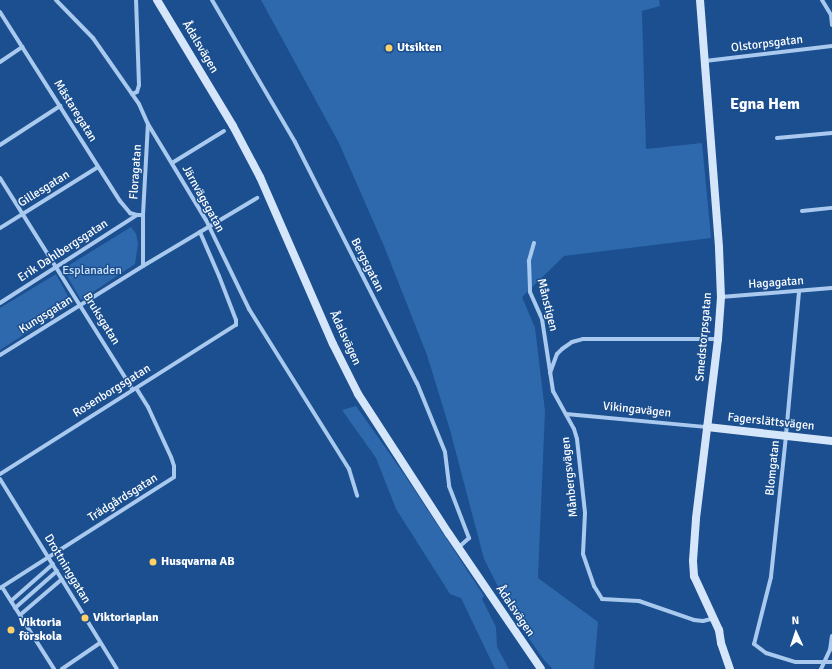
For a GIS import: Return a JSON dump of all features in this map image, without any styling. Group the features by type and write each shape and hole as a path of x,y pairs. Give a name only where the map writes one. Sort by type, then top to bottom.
{"street":[{"name":"Järnvägsgatan","path":"56,0 93,38 132,94 209,228 249,309 349,469 356,496"},
{"path":"132,94 137,92 139,84 136,0"},
{"name":"Ådalsvägen","path":"157,0 233,126 260,177 333,344 358,394 458,547 541,669"},
{"name":"Bergsgatan","path":"212,0 295,142 417,383 445,452 449,486 454,503 469,538 458,547"},
{"name":"Smedstorpsgatan","path":"700,0 719,248 720,297 718,339 693,561 694,576 715,618 730,669"},
{"path":"822,0 832,13 832,24"},
{"name":"Mästaregatan","path":"0,12 120,201 130,213 137,215"},
{"name":"Olstorpsgatan","path":"704,61 832,46"},
{"path":"0,62 22,47"},
{"path":"0,145 60,106"},
{"name":"Floragatan","path":"137,215 143,215 148,124"},
{"path":"172,163 224,131"},
{"path":"778,138 832,133"},
{"name":"Gillesgatan","path":"0,228 98,167"},
{"name":"Bruksgatan","path":"0,178 134,389"},
{"name":"Kungsgatan","path":"0,355 142,266 209,228 257,198"},
{"path":"802,211 832,208"},
{"name":"Erik Dahlbergsgatan","path":"0,303 57,268 137,215"},
{"path":"142,266 143,215"},
{"name":"Rosenborgsgatan","path":"0,474 236,325 236,320 219,276 200,232"},
{"name":"Månstigen","path":"534,243 529,261 530,292 542,319 549,373"},
{"name":"Hagagatan","path":"720,297 799,292 832,288"},
{"name":"Blomgatan","path":"799,292 786,436 770,577 754,644 766,653 796,662 824,663"},
{"path":"549,373 557,354 572,342 583,339 718,339"},
{"name":"Månbergsvägen","path":"549,373 553,391 574,429 577,439 585,513 583,554 594,586 602,599 639,601 694,620 703,621 715,618"},
{"name":"Trädgårdsgatan","path":"1,588 174,477 174,466 171,457 148,407 134,389"},
{"name":"Vikingavägen","path":"566,414 707,427"},
{"name":"Fagerslättsvägen","path":"707,427 832,441"},
{"name":"Drottninggatan","path":"1,481 117,669"},
{"path":"11,601 53,564"},
{"path":"15,608 57,571"},
{"path":"20,615 62,579"},
{"path":"1,588 11,601 54,669"},
{"path":"821,669 830,650 832,636"},
{"path":"62,669 100,643"},
{"path":"824,663 832,662"}],"green space":[{"path":"261,0 659,0 660,6 642,11 646,149 702,143 711,238 564,256 522,297 535,328 545,411 538,578 598,622 594,669 553,669 544,660 513,616 484,559 450,430 427,355 384,246 339,143"},
{"name":"Esplanaden","path":"131,227 136,234 138,243 135,264 81,300 63,269"},
{"name":"Esplanaden","path":"56,274 72,304 0,350 0,308"},
{"path":"356,406 406,477 484,596 482,599 496,627 497,647 509,669 495,669 461,598 450,594 396,509 376,458 342,410"}],"place":[{"name":"Utsikten","path":"389,48"},
{"name":"Husqvarna AB","path":"153,562"},
{"name":"Viktoriaplan","path":"85,618"},
{"name":"Viktoria förskola","path":"11,630"}],"district":[{"name":"Egna Hem","path":"765,104"}]}
